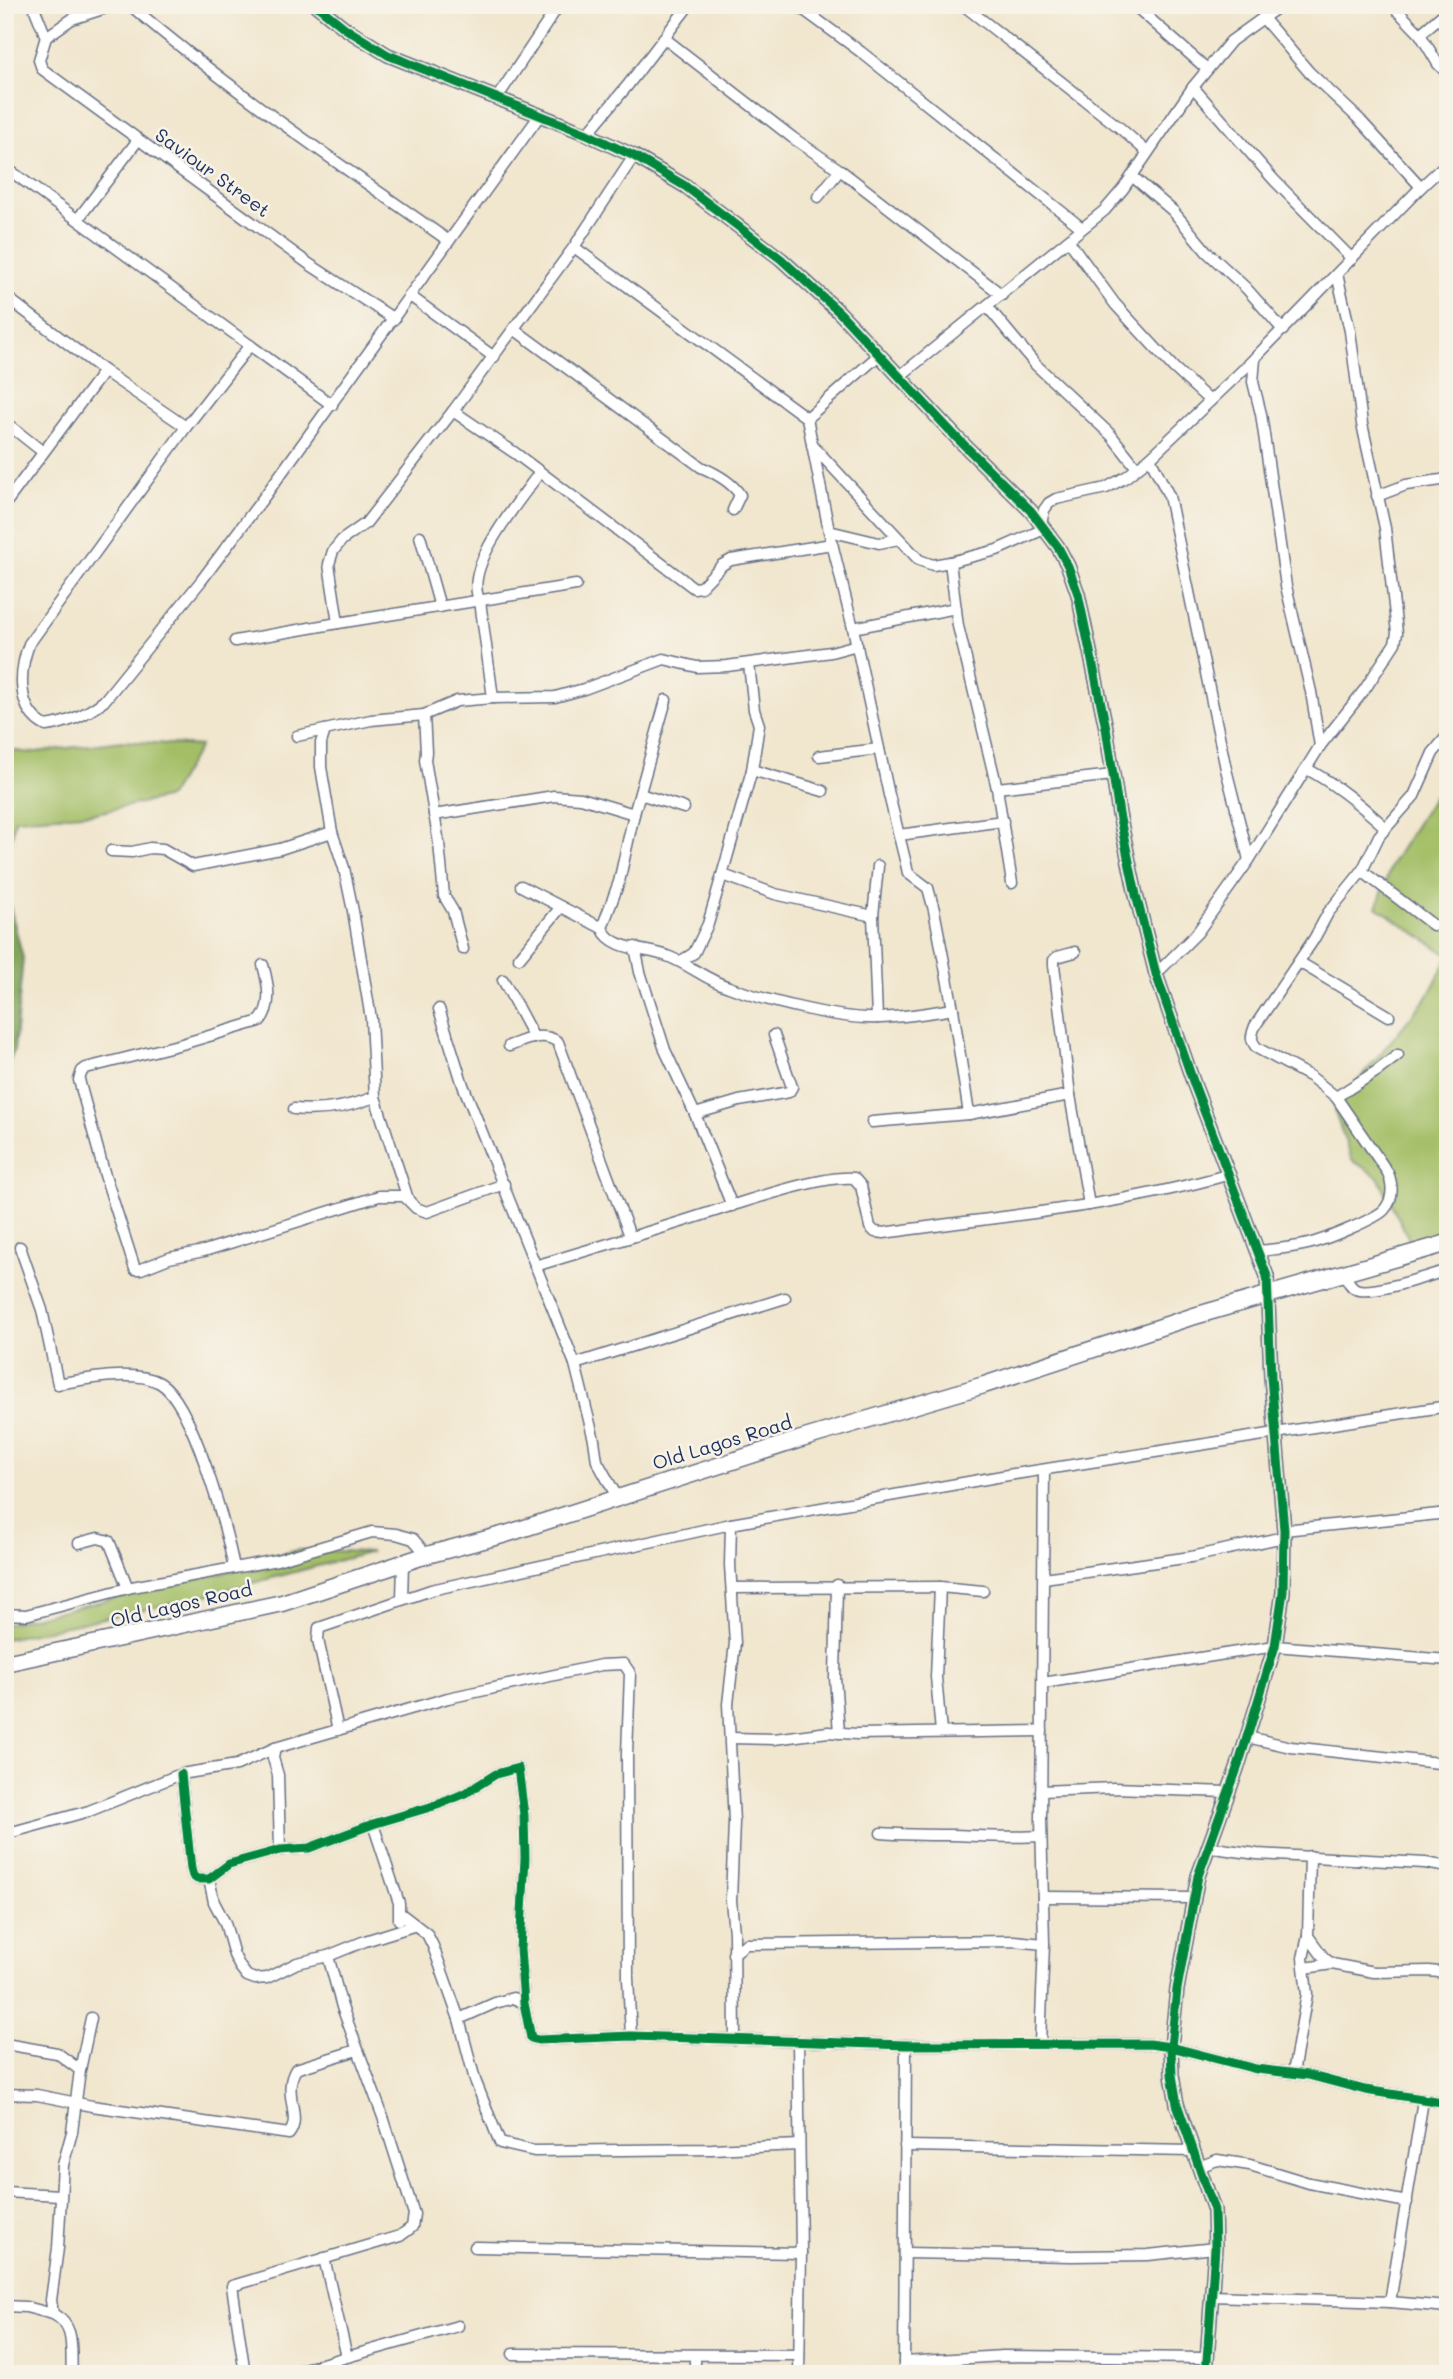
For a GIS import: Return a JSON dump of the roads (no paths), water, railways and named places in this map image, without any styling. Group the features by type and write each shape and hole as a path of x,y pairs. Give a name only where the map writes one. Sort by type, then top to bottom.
{"main road":[{"name":"Old Lagos Road","path":"5,1663 282,1603 427,1555 506,1534 617,1497 984,1385 1191,1317 1448,1243"}],"street":[{"path":"33,5 46,37 72,19 116,5"},
{"path":"130,5 184,51 262,109 449,241"},
{"path":"316,5 346,29 388,55 587,134 634,156 685,186 781,259 841,313 957,438 1031,511 1058,547 1078,594 1136,895 1156,974 1195,1087 1267,1276 1269,1295 1284,1533 1283,1592 1275,1646 1247,1737 1207,1847 1193,1898 1177,1989 1171,2047 1177,2104 1214,2210 1215,2248 1206,2374"},
{"path":"587,134 689,5"},
{"path":"797,5 861,52 1082,228"},
{"path":"962,5 1147,152"},
{"path":"1134,5 1207,69"},
{"path":"1392,5 1420,34 1438,64 1448,74"},
{"path":"497,98 558,6"},
{"path":"900,376 1105,210 1207,69 1231,41 1276,6"},
{"path":"1420,34 1448,10"},
{"path":"1263,18 1327,92 1360,120 1420,187"},
{"name":"Saviour Street","path":"46,37 39,60 42,69 309,264 394,319"},
{"path":"664,38 1002,295"},
{"path":"1193,87 1274,180 1352,259"},
{"path":"250,345 186,427 29,644 22,689 25,706 36,721 46,726 79,718 104,701 201,581 332,405 540,116"},
{"path":"78,219 138,140"},
{"path":"338,623 329,564 333,551 342,540 366,523 453,411 574,247 634,156"},
{"path":"1043,526 1044,510 1049,503 1106,488 1150,458 1240,374 1420,187 1448,162"},
{"path":"5,167 332,405"},
{"path":"818,197 841,170"},
{"path":"1132,176 1172,211 1207,252 1246,288 1283,330"},
{"path":"1069,241 1115,304 1174,368 1210,401"},
{"path":"574,247 807,418 829,531 908,873 928,888 934,910 969,1114"},
{"path":"1156,974 1197,933 1249,860 1320,746 1366,688 1395,643 1385,528 1356,388 1346,311 1337,274"},
{"path":"5,296 186,427"},
{"path":"410,296 494,357"},
{"path":"987,306 1036,365 1111,435 1137,468"},
{"path":"513,329 701,467 718,475 738,491 740,495 733,510"},
{"path":"807,418 879,355"},
{"path":"1255,359 1253,382 1261,414 1286,586 1320,746"},
{"path":"5,504 104,370"},
{"path":"1240,374 1253,382"},
{"path":"453,411 540,472 694,588 701,587 731,559 832,544"},
{"path":"5,422 43,452"},
{"path":"812,445 919,560 933,565 997,550 1043,526"},
{"path":"1150,458 1169,496 1226,769 1249,860"},
{"path":"493,698 480,601 477,596 481,561 491,540 540,472"},
{"path":"1377,496 1406,485 1448,478"},
{"path":"829,531 879,543 899,539"},
{"path":"420,536 440,607"},
{"path":"950,562 973,693 997,788 1012,883"},
{"path":"235,641 576,586"},
{"path":"853,628 956,608"},
{"path":"297,736 371,720 424,715 457,701 555,697 664,659 697,667 749,664 831,652 857,645"},
{"path":"681,961 694,953 702,942 752,770 759,725 754,710 749,664"},
{"path":"602,928 619,882 634,814 666,700"},
{"path":"424,715 425,760 444,896 453,911 463,949"},
{"path":"1317,722 1331,731"},
{"path":"325,730 321,743 321,767 332,832 344,868 371,1019 375,1097 408,1199 416,1208 427,1212 504,1184"},
{"path":"1258,1251 1308,1244 1331,1236 1373,1218 1385,1209 1391,1196 1392,1185 1388,1173 1336,1097 1311,1077 1257,1048 1251,1036 1328,913 1362,871 1385,828 1414,796 1433,753 1448,735"},
{"path":"819,756 879,749"},
{"path":"1307,769 1329,780 1385,828"},
{"path":"752,770 823,791"},
{"path":"997,788 1113,775"},
{"path":"640,794 684,808"},
{"path":"434,815 554,796 581,798 634,814"},
{"path":"899,835 1003,821"},
{"path":"111,851 163,849 193,866 279,849 332,832"},
{"path":"877,1018 873,916 878,866"},
{"path":"1362,871 1433,925"},
{"path":"723,875 775,894 873,916"},
{"path":"521,886 602,928 606,937 615,943 655,951 681,961 705,977 729,988 807,1008 877,1018 953,1009"},
{"path":"519,958 561,907"},
{"path":"635,947 640,972 666,1050 732,1206"},
{"path":"1075,952 1054,960 1070,1096 1089,1205"},
{"path":"1299,962 1389,1016"},
{"path":"263,965 267,978 268,1007 260,1021 206,1038 86,1068 79,1075 104,1172 134,1266 138,1270 169,1258 204,1251 379,1196 397,1195 408,1199"},
{"path":"503,980 534,1038"},
{"path":"439,1009 463,1085 575,1364 597,1461 617,1497"},
{"path":"695,1114 740,1101 789,1092 792,1087 774,1035"},
{"path":"509,1046 534,1038 550,1037 558,1042 630,1236"},
{"path":"1336,1097 1398,1055"},
{"path":"872,1122 969,1114 1070,1096"},
{"path":"294,1109 332,1108 375,1097"},
{"path":"535,1266 807,1185 855,1178 860,1186 870,1227 875,1232 884,1233 1089,1205 1191,1186 1230,1174"},
{"path":"20,1247 42,1310 58,1384 96,1377 129,1377 152,1380 164,1387 180,1408 191,1429 223,1519 234,1567"},
{"path":"1344,1272 1355,1289 1365,1291 1448,1270"},
{"path":"575,1364 785,1298"},
{"path":"338,1730 318,1640 319,1628 431,1590 835,1504 1448,1406"},
{"path":"1040,2044 1044,1944 1041,1791 1044,1470"},
{"path":"1044,1578 1191,1557 1284,1533 1448,1513"},
{"path":"731,1524 736,1631 728,1704 734,1822 731,1900 735,2040"},
{"path":"5,1614 26,1615 128,1588 277,1560 372,1532 414,1539 427,1555"},
{"path":"79,1543 98,1538 109,1541 128,1588"},
{"path":"402,1600 403,1563"},
{"path":"837,1586 835,1678 839,1733"},
{"path":"732,1588 940,1587 983,1591"},
{"path":"940,1587 936,1677 941,1732"},
{"path":"1043,1683 1275,1646 1448,1660"},
{"path":"5,1834 89,1811 181,1774 237,1765 275,1748 448,1698 601,1665 624,1664 630,1673 627,1754 628,1978 631,2036"},
{"path":"731,1738 774,1739 839,1733 1042,1731"},
{"path":"1247,1737 1291,1747 1448,1764"},
{"path":"275,1748 273,1758 278,1775 280,1850"},
{"path":"181,1774 191,1869 198,1879 209,1879 229,1864 280,1850 309,1848 373,1824 437,1805 466,1793 496,1774 518,1768 524,1815 525,1858 520,1949 524,2003 531,2038 565,2040 631,2036 906,2045 1149,2044 1256,2069 1293,2073 1448,2103"},
{"path":"1041,1791 1114,1788 1227,1792"},
{"path":"373,1824 401,1914 413,1926 427,1934 433,1946 459,2019 475,2080 500,2143 534,2151 712,2149 799,2144"},
{"path":"881,1833 1013,1838 1041,1836"},
{"path":"1207,1847 1256,1854 1425,1863 1448,1867"},
{"path":"1293,2073 1306,2004 1304,1950 1308,1936 1310,1856"},
{"path":"209,1879 214,1902 225,1923 234,1955 247,1976 255,1979 267,1978 297,1962 328,1956 413,1926"},
{"path":"1043,1897 1193,1898"},
{"path":"396,1930 401,1914"},
{"path":"734,1933 746,1944"},
{"path":"1308,1936 1324,1958 1332,1964"},
{"path":"733,1954 746,1944 1014,1941 1044,1944"},
{"path":"245,2374 232,2286 400,2235 411,2227 414,2214 383,2116 357,2050 328,1956"},
{"path":"1305,1968 1332,1964 1374,1972 1448,1973"},
{"path":"459,2019 513,1998 524,2003"},
{"path":"53,2314 51,2300 58,2248 60,2195 91,2018"},
{"path":"798,2041 801,2253 799,2374"},
{"path":"5,2044 57,2053 80,2070"},
{"path":"904,2374 906,2045"},
{"path":"5,2094 37,2095 289,2134 294,2128 294,2120 289,2090 296,2068 357,2050"},
{"path":"1390,2302 1423,2100"},
{"path":"905,2146 1193,2151"},
{"path":"1199,2168 1217,2160 1250,2165 1309,2183 1407,2202"},
{"path":"5,2192 60,2195"},
{"path":"475,2247 801,2253"},
{"path":"905,2253 1148,2255 1215,2248"},
{"path":"324,2258 347,2357"},
{"path":"1211,2296 1390,2302 1448,2307"},
{"path":"5,2306 26,2307 62,2318 69,2329 72,2374"},
{"path":"286,2374 309,2371 347,2357 458,2326"},
{"path":"513,2354 799,2355"},
{"path":"695,2355 695,2374"},
{"path":"904,2362 1003,2356 1207,2358"}]}
